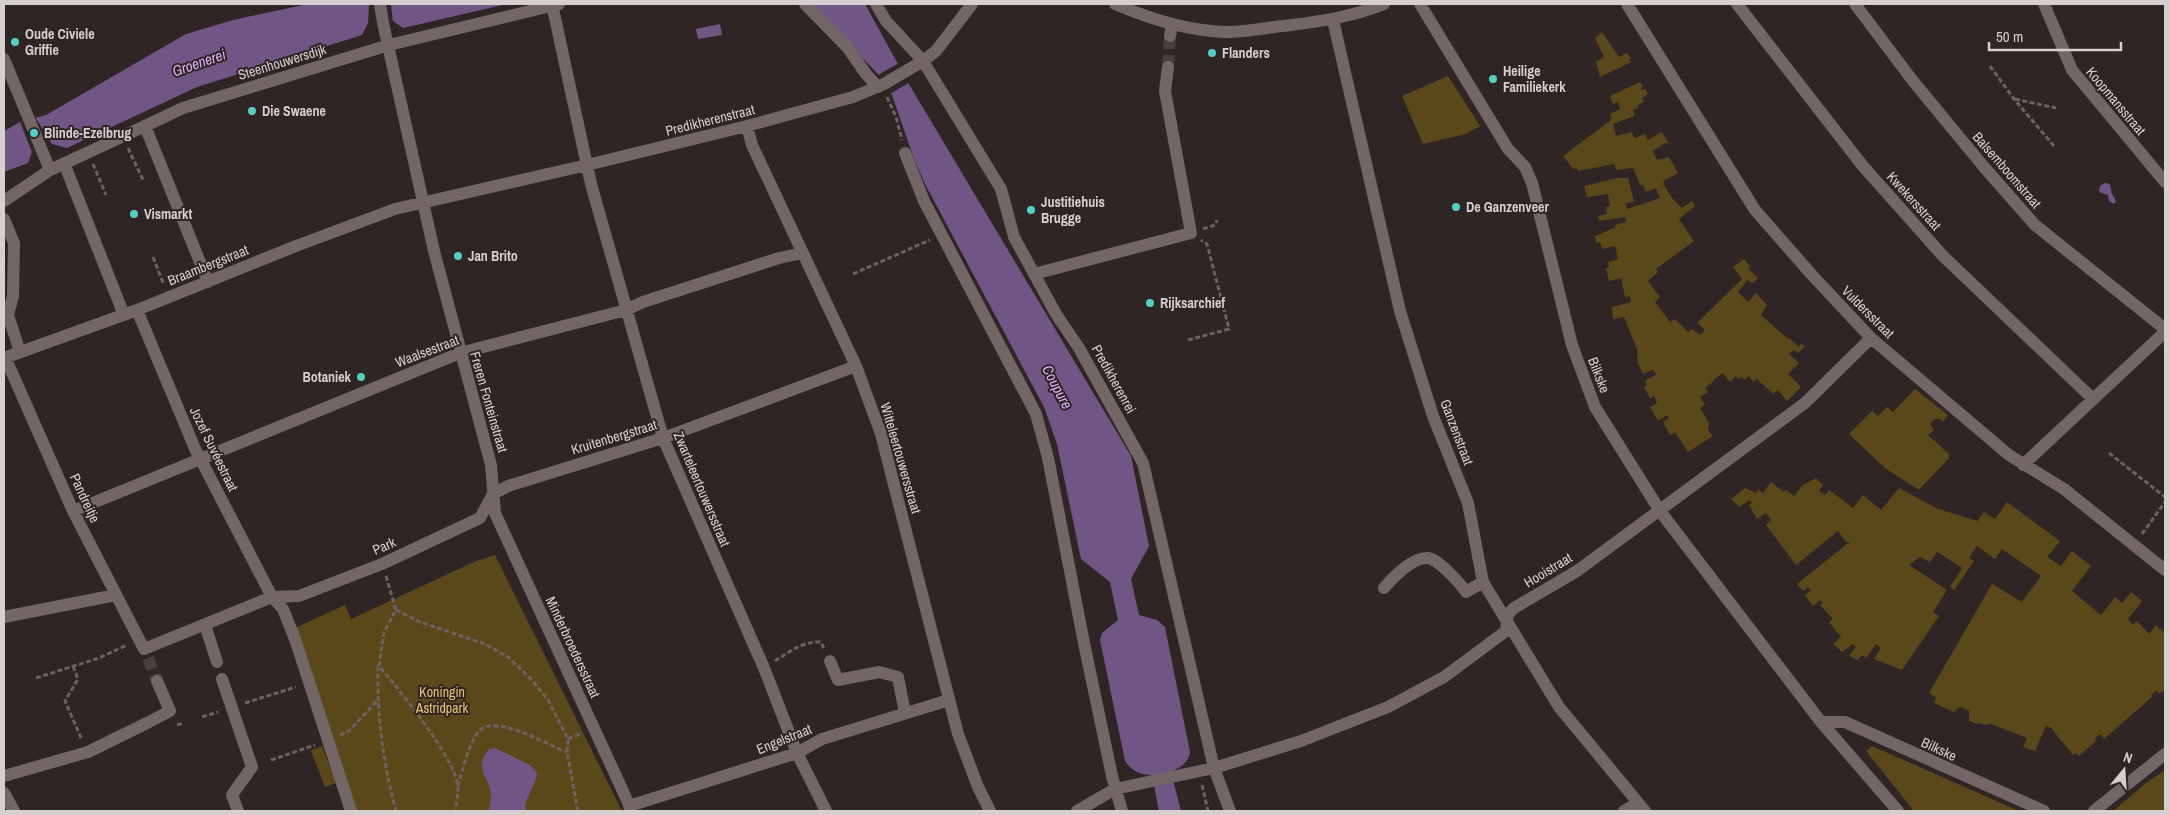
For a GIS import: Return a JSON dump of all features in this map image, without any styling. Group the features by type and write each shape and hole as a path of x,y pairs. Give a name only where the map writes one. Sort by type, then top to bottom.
{"street":[{"name":"Freren Fonteinstraat","path":"380,4 422,202 460,353 491,465 493,494"},
{"path":"389,45 554,4"},
{"name":"Zwarteleertouwersstraat","path":"554,4 587,165 663,438 764,668 797,752 826,811"},
{"path":"805,4 848,48 866,74 881,85"},
{"name":"Predikherenrei","path":"876,4 886,21 923,61 1001,189 1014,237 1056,314 1079,348 1143,463 1214,768 1230,811"},
{"name":"Predikherenstraat","path":"422,202 587,165 747,126 853,96 881,85 905,72 936,51 972,4"},
{"path":"1115,4 1171,30 1196,29 1229,32 1333,20 1384,4"},
{"name":"Bilkske","path":"1420,4 1508,149 1525,167 1537,198 1572,345 1595,407 1660,511 1820,722 1898,811"},
{"name":"Vuldersstraat","path":"1627,4 1754,210 1812,276 1871,338 2010,456 2064,489 2165,570"},
{"name":"Kwekersstraat","path":"1737,4 1862,165 1943,256 2092,398"},
{"name":"Balsemboomstraat","path":"1856,4 1913,81 2035,225 2165,331"},
{"name":"Koopmansstraat","path":"2044,4 2072,70 2165,182"},
{"name":"Ganzenstraat","path":"1333,20 1400,311 1433,416 1468,503 1484,582 1559,707 1641,807"},
{"name":"Steenhouwersdijk","path":"145,126 184,108 389,45"},
{"path":"4,59 50,170"},
{"path":"1034,274 1191,233 1165,91 1168,66"},
{"path":"4,201 50,170 145,126 208,282"},
{"name":"Witteleertouwersstraat","path":"747,126 752,144 856,366 881,434 958,734 990,811"},
{"path":"905,153 924,201 1036,414 1048,458 1082,633 1115,789 1122,811"},
{"path":"64,163 124,315"},
{"name":"Braambergstraat","path":"4,357 169,298 296,246 396,208 422,202"},
{"path":"4,219 14,243 13,296 8,314 20,352"},
{"name":"Waalsestraat","path":"73,511 460,353 626,310 642,302 778,258 803,253"},
{"name":"Jozef Suvéestraat","path":"137,310 196,451 272,597 283,609 295,639 351,811"},
{"path":"2023,465 2165,331"},
{"name":"Hooistraat","path":"1077,811 1115,789 1199,772 1301,741 1388,707 1444,677 1506,631 1508,614 1514,608 1577,570 1805,403 1871,338"},
{"name":"Pandreitje","path":"4,357 73,511 144,649"},
{"name":"Kruitenbergstraat","path":"493,494 508,486 663,438 856,366"},
{"name":"Park","path":"272,597 299,596 382,564 480,518 493,494"},
{"name":"Minderbroedersstraat","path":"493,494 495,513 631,809"},
{"path":"1384,588 1392,578 1422,559 1430,558 1440,565 1466,592 1484,582"},
{"path":"4,617 116,596"},
{"path":"144,649 272,597"},
{"path":"205,625 217,662"},
{"path":"830,661 838,680 879,672 898,677 905,713"},
{"path":"222,679 252,767 232,794 238,811"},
{"path":"4,776 88,752 170,711 158,682"},
{"name":"Engelstraat","path":"631,809 797,752 822,740 949,700"},
{"name":"Bilkske","path":"1820,722 1844,722 2044,811"},
{"path":"2094,811 2165,754"},
{"path":"4,793 14,811"},
{"path":"1624,811 1641,807"}],"path":[{"path":"1990,66 2014,99 2054,146"},
{"path":"881,85 896,117 905,153"},
{"path":"2014,99 2056,108"},
{"path":"123,136 143,180"},
{"path":"88,152 106,196"},
{"path":"853,274 932,240 928,233"},
{"path":"1188,340 1229,329 1207,244 1191,233"},
{"path":"153,257 169,298"},
{"path":"2109,453 2165,497"},
{"path":"2134,545 2165,502"},
{"path":"382,564 396,610 384,632 378,666 377,701 387,774 396,811"},
{"path":"396,610 420,622 484,644 508,657 532,680 548,700 568,739 567,752 578,811"},
{"path":"764,668 811,641 821,642 830,661"},
{"path":"36,678 99,658 144,649"},
{"path":"73,666 78,679 65,702 88,752"},
{"path":"378,666 411,704 448,762 458,787"},
{"path":"202,717 308,682"},
{"path":"271,760 328,741 349,731 377,701"},
{"path":"455,811 458,787 468,752 477,734 483,728 492,725 504,726 567,752"},
{"path":"1199,772 1208,811"}],"green space":[{"path":"1602,32 1619,57 1627,53 1631,58 1629,59 1631,62 1600,77 1596,62 1604,57 1595,38"},
{"path":"1448,76 1480,126 1466,134 1423,144 1402,96"},
{"path":"1640,82 1643,86 1642,90 1645,89 1648,94 1642,98 1644,101 1637,106 1638,108 1633,110 1635,116 1613,124 1616,136 1632,132 1634,138 1645,134 1648,140 1662,132 1669,144 1665,143 1653,151 1657,160 1669,157 1678,173 1663,181 1670,195 1682,208 1692,201 1695,206 1679,219 1694,241 1656,269 1658,272 1648,281 1660,297 1655,302 1670,322 1675,319 1688,332 1692,329 1700,335 1705,330 1697,323 1742,279 1733,267 1744,259 1750,266 1748,268 1758,278 1753,283 1747,280 1738,292 1748,302 1756,293 1767,305 1761,315 1799,347 1801,344 1805,346 1798,353 1794,350 1789,354 1799,363 1788,374 1801,387 1787,401 1778,390 1773,394 1757,379 1753,382 1749,376 1744,380 1742,377 1738,379 1736,376 1730,382 1723,373 1713,380 1705,388 1708,392 1700,397 1705,404 1700,408 1709,423 1708,430 1713,436 1688,452 1675,432 1670,435 1663,422 1669,418 1667,415 1658,421 1650,407 1657,403 1654,396 1650,398 1644,387 1647,385 1645,380 1656,375 1653,370 1643,374 1638,363 1637,349 1624,317 1613,319 1612,307 1631,302 1630,296 1625,297 1621,278 1609,281 1606,268 1609,267 1608,262 1618,259 1615,246 1602,249 1600,242 1596,243 1595,236 1615,228 1615,225 1626,222 1625,217 1599,221 1598,216 1607,214 1606,207 1610,206 1608,194 1587,197 1584,186 1618,178 1628,178 1634,202 1626,203 1627,209 1660,198 1656,188 1646,192 1643,185 1640,185 1633,168 1616,170 1614,164 1578,171 1577,168 1573,169 1563,156 1611,120 1610,114 1620,109 1618,102 1613,104 1610,96"},
{"path":"1915,389 1948,415 1943,421 1934,419 1930,424 1934,430 1928,435 1949,454 1949,458 1919,490 1885,468 1849,434 1872,411 1878,416 1887,407 1893,412"},
{"path":"1816,478 1823,485 1819,491 1825,495 1829,490 1853,508 1863,495 1881,510 1899,488 1936,508 1977,521 1984,512 1995,519 2007,502 2060,541 2047,557 2061,566 2072,551 2091,566 2072,591 2101,615 2115,597 2122,603 2131,592 2142,601 2128,619 2133,625 2137,621 2149,634 2156,625 2165,633 2165,690 2159,693 2156,691 2151,695 2152,697 2104,739 2100,734 2095,738 2097,740 2079,756 2076,753 2073,755 2051,728 2046,726 2035,751 2023,747 2027,738 1991,724 1977,724 1969,721 1969,711 1960,707 1954,712 1934,703 1936,697 1929,693 1992,584 2022,602 2041,576 2002,549 1995,559 1977,546 1969,558 1974,561 1954,590 1950,587 1962,568 1937,552 1930,562 1920,557 1909,565 1947,590 1933,612 1939,616 1902,670 1874,659 1881,648 1876,644 1866,658 1862,655 1858,660 1849,656 1856,647 1853,644 1842,652 1833,644 1841,637 1829,622 1833,619 1820,605 1823,603 1820,600 1813,606 1805,595 1811,590 1808,587 1803,591 1797,584 1847,544 1850,544 1849,542 1847,543 1838,531 1796,565 1766,525 1771,520 1766,513 1757,519 1749,505 1752,503 1750,500 1739,507 1731,499 1745,488 1756,493 1758,489 1763,493 1771,482 1784,492 1786,490 1794,496 1803,485"},
{"name":"Koningin Astridpark","path":"495,555 622,811 355,811 295,628 345,605 351,619 474,562"},
{"path":"322,746 336,783 325,787 311,750"},
{"path":"1872,746 2019,811 1914,811 1866,751"},
{"path":"2165,770 2165,811 2113,811 2146,783"}],"water":[{"name":"Groenerei","path":"308,4 507,4 403,28 393,21 368,23 362,35 197,87 67,148 52,144 32,152 28,163 4,172 4,131 20,122 46,115 186,34 233,20"},
{"name":"Coupure","path":"810,4 865,4 910,86 1131,456 1149,546 1131,579 1139,615 1157,620 1165,627 1190,752 1185,762 1171,772 1181,811 1159,811 1152,775 1137,772 1125,761 1100,640 1102,633 1118,620 1110,582 1081,559 1057,444 1044,407 925,184 914,159 892,95 877,73"},
{"path":"720,24 722,35 698,39 696,29"},
{"path":"2105,183 2110,184 2116,201 2114,204 2109,201 2108,195 2099,192 2100,186"},
{"path":"495,748 530,765 537,773 526,802 527,811 489,811 490,789 482,769 482,763 489,749"}],"pier":[{"path":"369,4 391,4 393,22 368,25"},
{"path":"899,63 910,82 890,94 878,75"},
{"name":"Blinde-Ezelbrug","path":"35,117 52,144 32,152 20,122"}],"tunnel":[{"path":"1168,67 1170,36"},
{"path":"148,658 157,681"}],"place":[{"name":"Oude Civiele Griffie","path":"15,42"},
{"name":"Flanders","path":"1212,53"},
{"name":"Heilige Familiekerk","path":"1493,79"},
{"name":"Die Swaene","path":"252,111"},
{"name":"Blinde-Ezelbrug","path":"34,133"},
{"name":"De Ganzenveer","path":"1456,207"},
{"name":"Justitiehuis Brugge","path":"1031,210"},
{"name":"Vismarkt","path":"134,214"},
{"name":"Jan Brito","path":"458,256"},
{"name":"Rijksarchief","path":"1150,303"},
{"name":"Botaniek","path":"361,377"}]}
